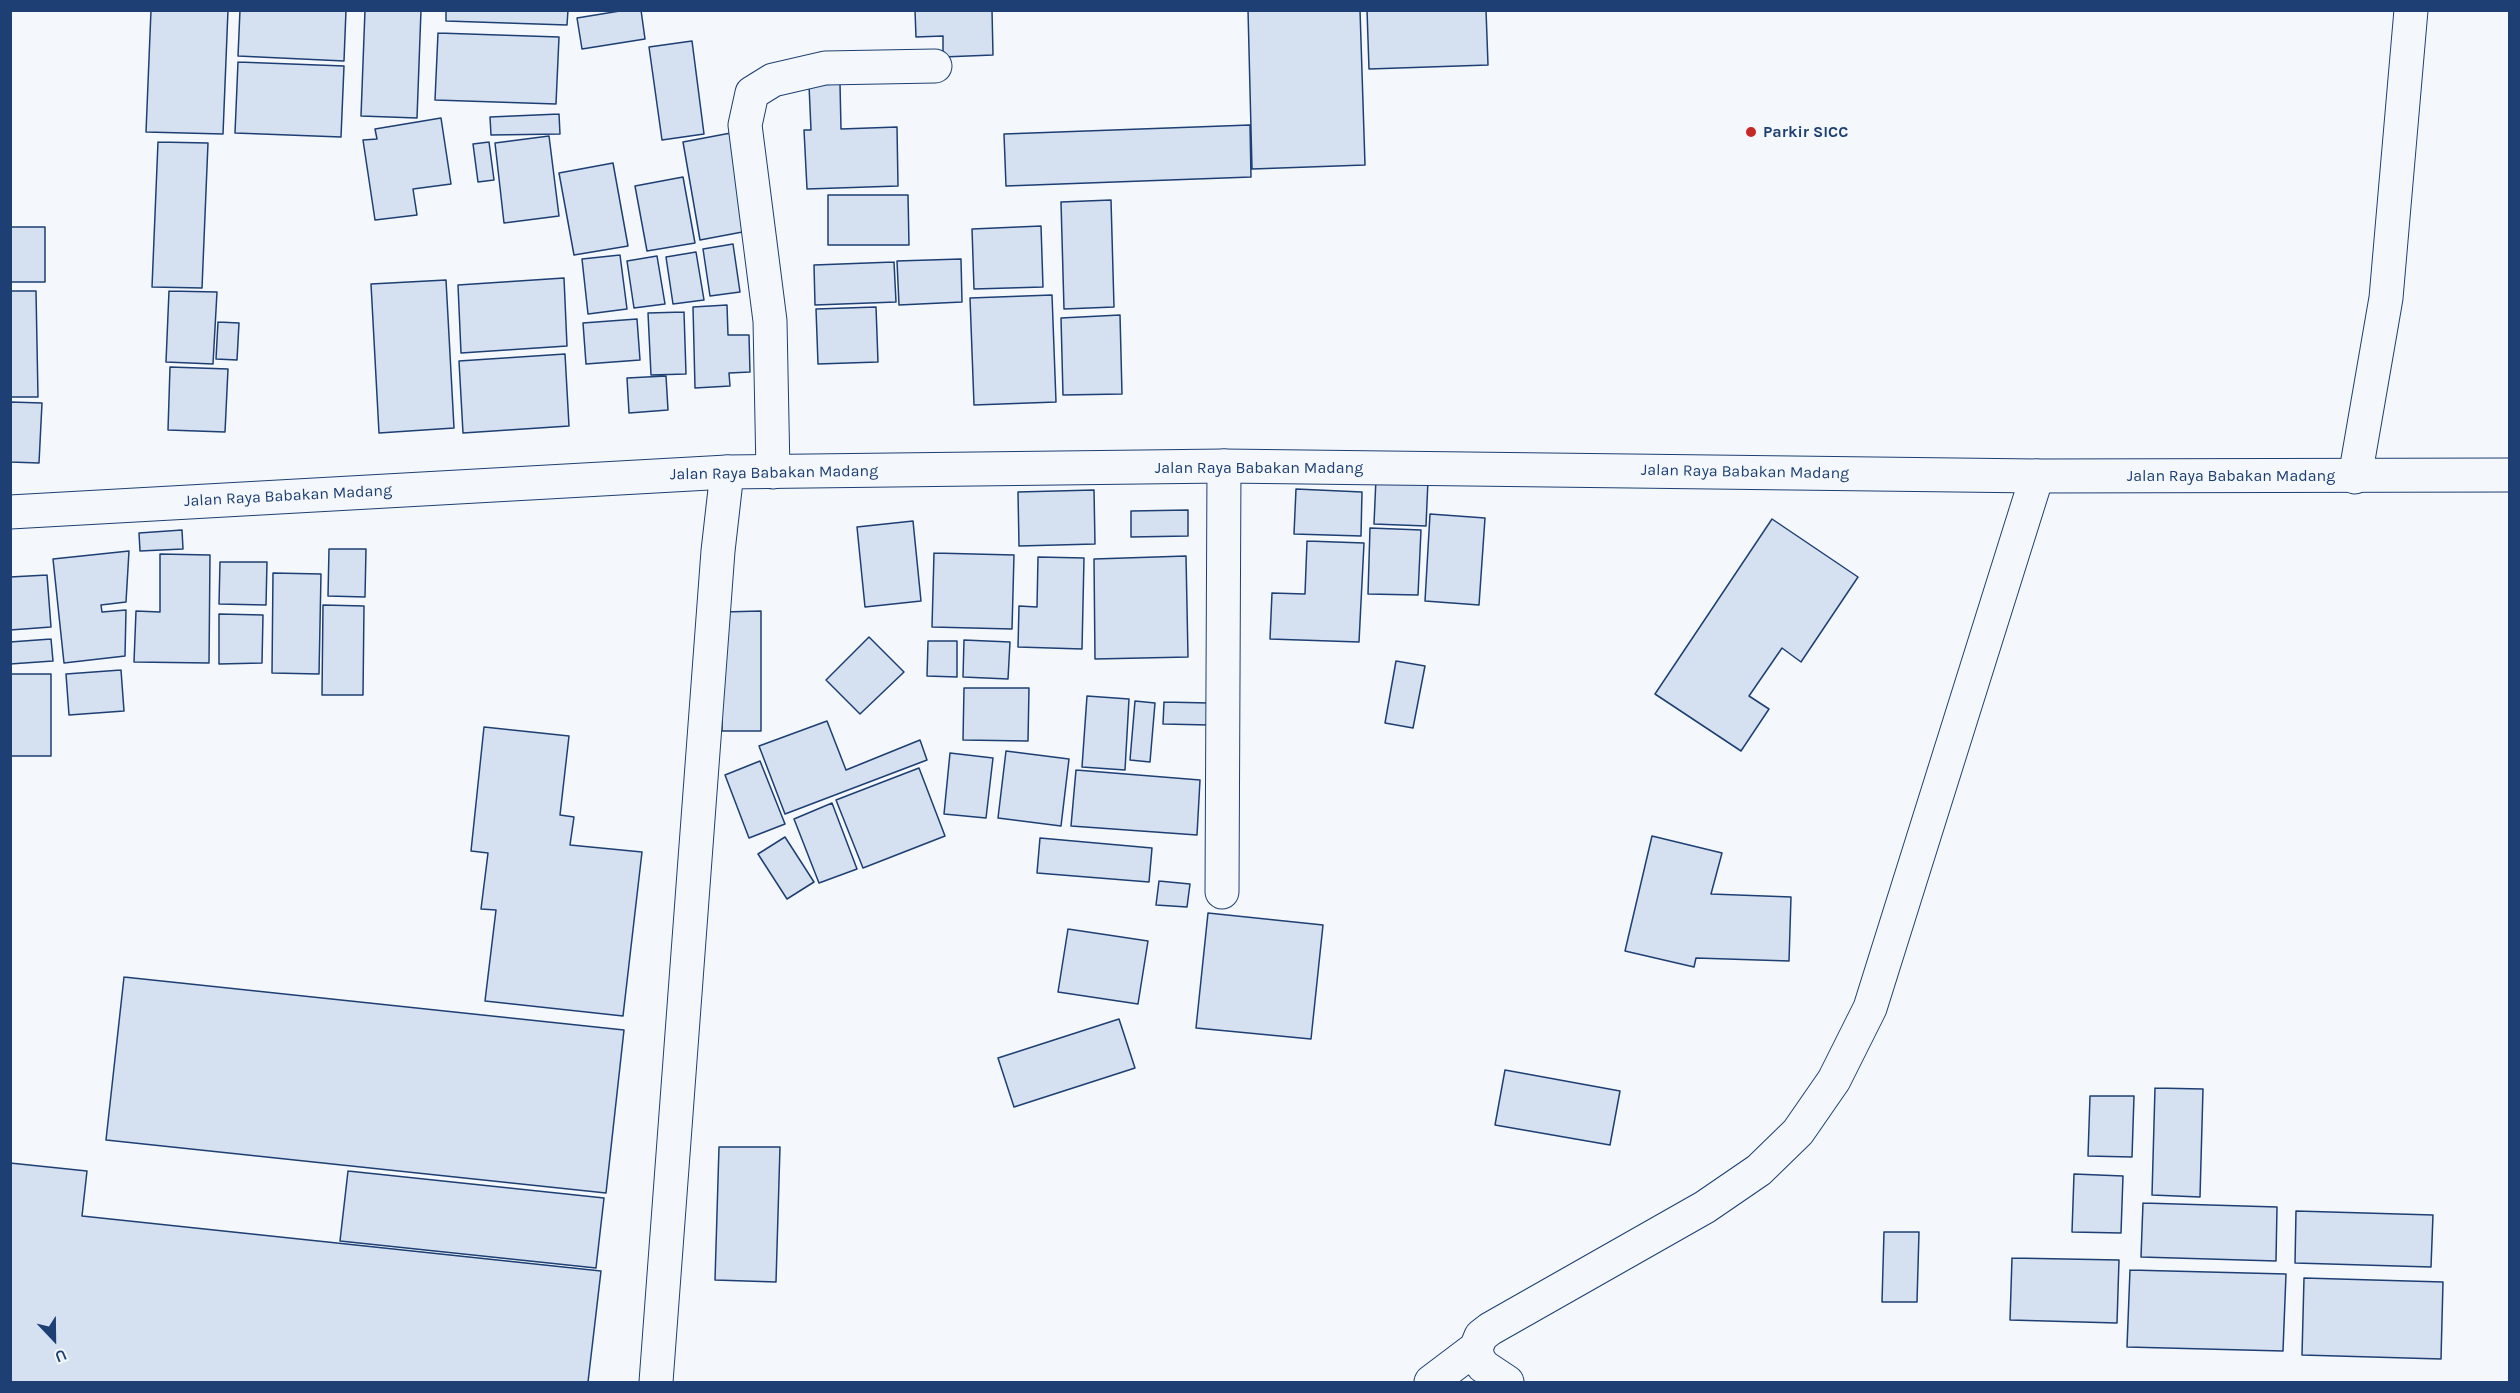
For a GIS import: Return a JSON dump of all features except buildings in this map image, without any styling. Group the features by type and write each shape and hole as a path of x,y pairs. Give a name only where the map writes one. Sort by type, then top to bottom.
{"main road":[{"path":"2355,477 2386,298 2411,10"},
{"path":"773,472 770,321 745,125 752,93 773,80 825,68 935,66"},
{"path":"1222,892 1224,466"},
{"name":"Jalan Raya Babakan Madang","path":"10,512 727,472 1224,466 2037,476 2510,475"},
{"path":"656,1383 718,551 727,472"},
{"path":"1507,1383 1483,1366 1476,1348 1477,1341 1490,1329 1706,1208 1759,1170 1798,1132 1834,1080 1870,1008 2037,476"},
{"path":"1431,1383 1476,1348"}],"place":[{"name":"Parkir SICC","path":"1751,132"}]}
